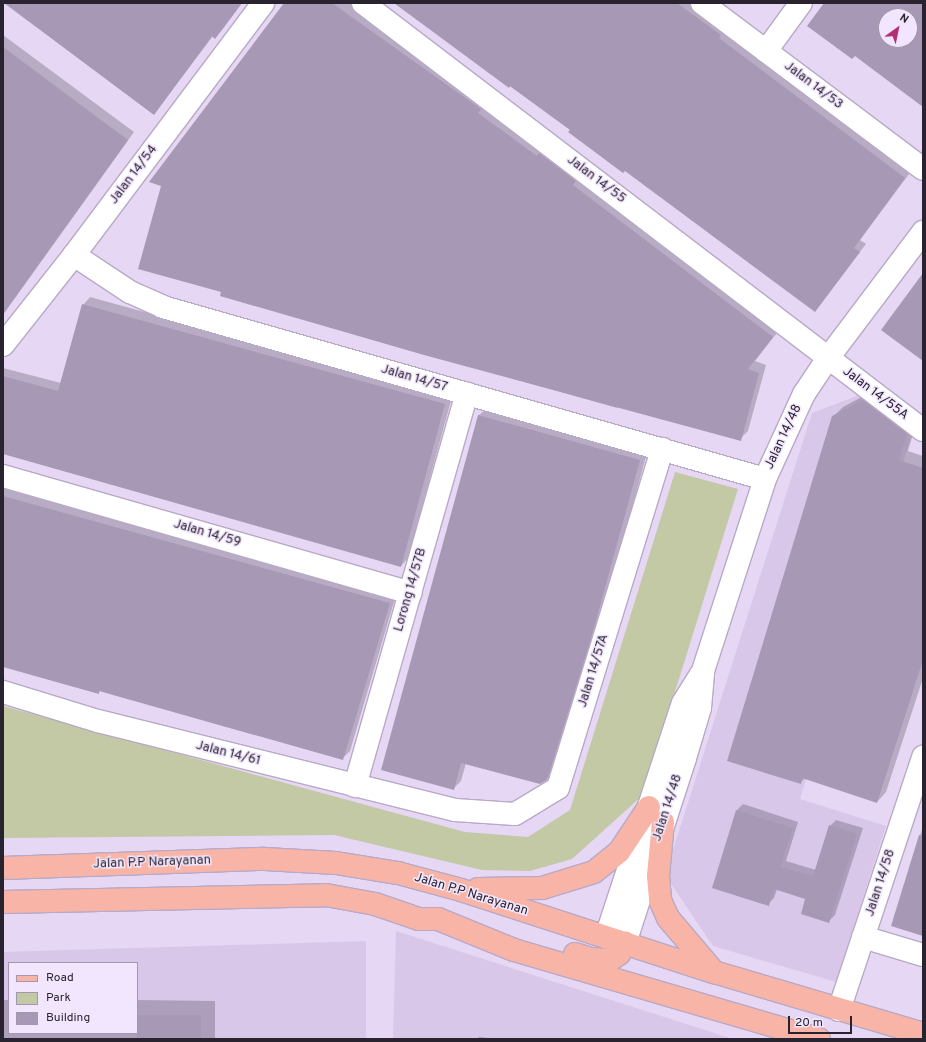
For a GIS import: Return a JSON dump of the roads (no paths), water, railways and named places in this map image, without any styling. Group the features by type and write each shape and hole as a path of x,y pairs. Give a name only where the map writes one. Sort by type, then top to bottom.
{"main road":[{"path":"461,890 542,888 594,872 619,852 656,815"},
{"path":"656,815 660,900 668,918 714,972"},
{"name":"Jalan P.P Narayanan","path":"3,868 265,859 328,862 398,873 461,890 714,972 923,1034"},
{"path":"3,902 326,895 375,904 419,919 438,919 482,924 591,959 610,960 628,974 693,1003"},
{"path":"438,919 514,950 818,1039"},
{"path":"610,960 618,954 616,940"}],"street":[{"name":"Jalan 14/54","path":"3,345 74,255 263,3"},
{"name":"Jalan 14/55","path":"364,3 828,358"},
{"name":"Jalan 14/53","path":"702,3 923,169"},
{"path":"766,51 801,3"},
{"name":"Jalan 14/48","path":"616,940 656,815 700,708 703,672 765,479 788,424 828,358 923,232"},
{"name":"Jalan 14/57","path":"74,255 130,292 163,307 765,479"},
{"name":"Jalan 14/55A","path":"828,358 923,430"},
{"name":"Lorong 14/57B","path":"356,786 467,394"},
{"name":"Jalan 14/57A","path":"455,810 515,814 558,788 662,449"},
{"name":"Jalan 14/59","path":"3,476 410,593"},
{"name":"Jalan 14/61","path":"3,692 98,721 455,810"},
{"name":"Jalan 14/58","path":"839,1010 923,757"},
{"path":"863,937 923,955"}]}
